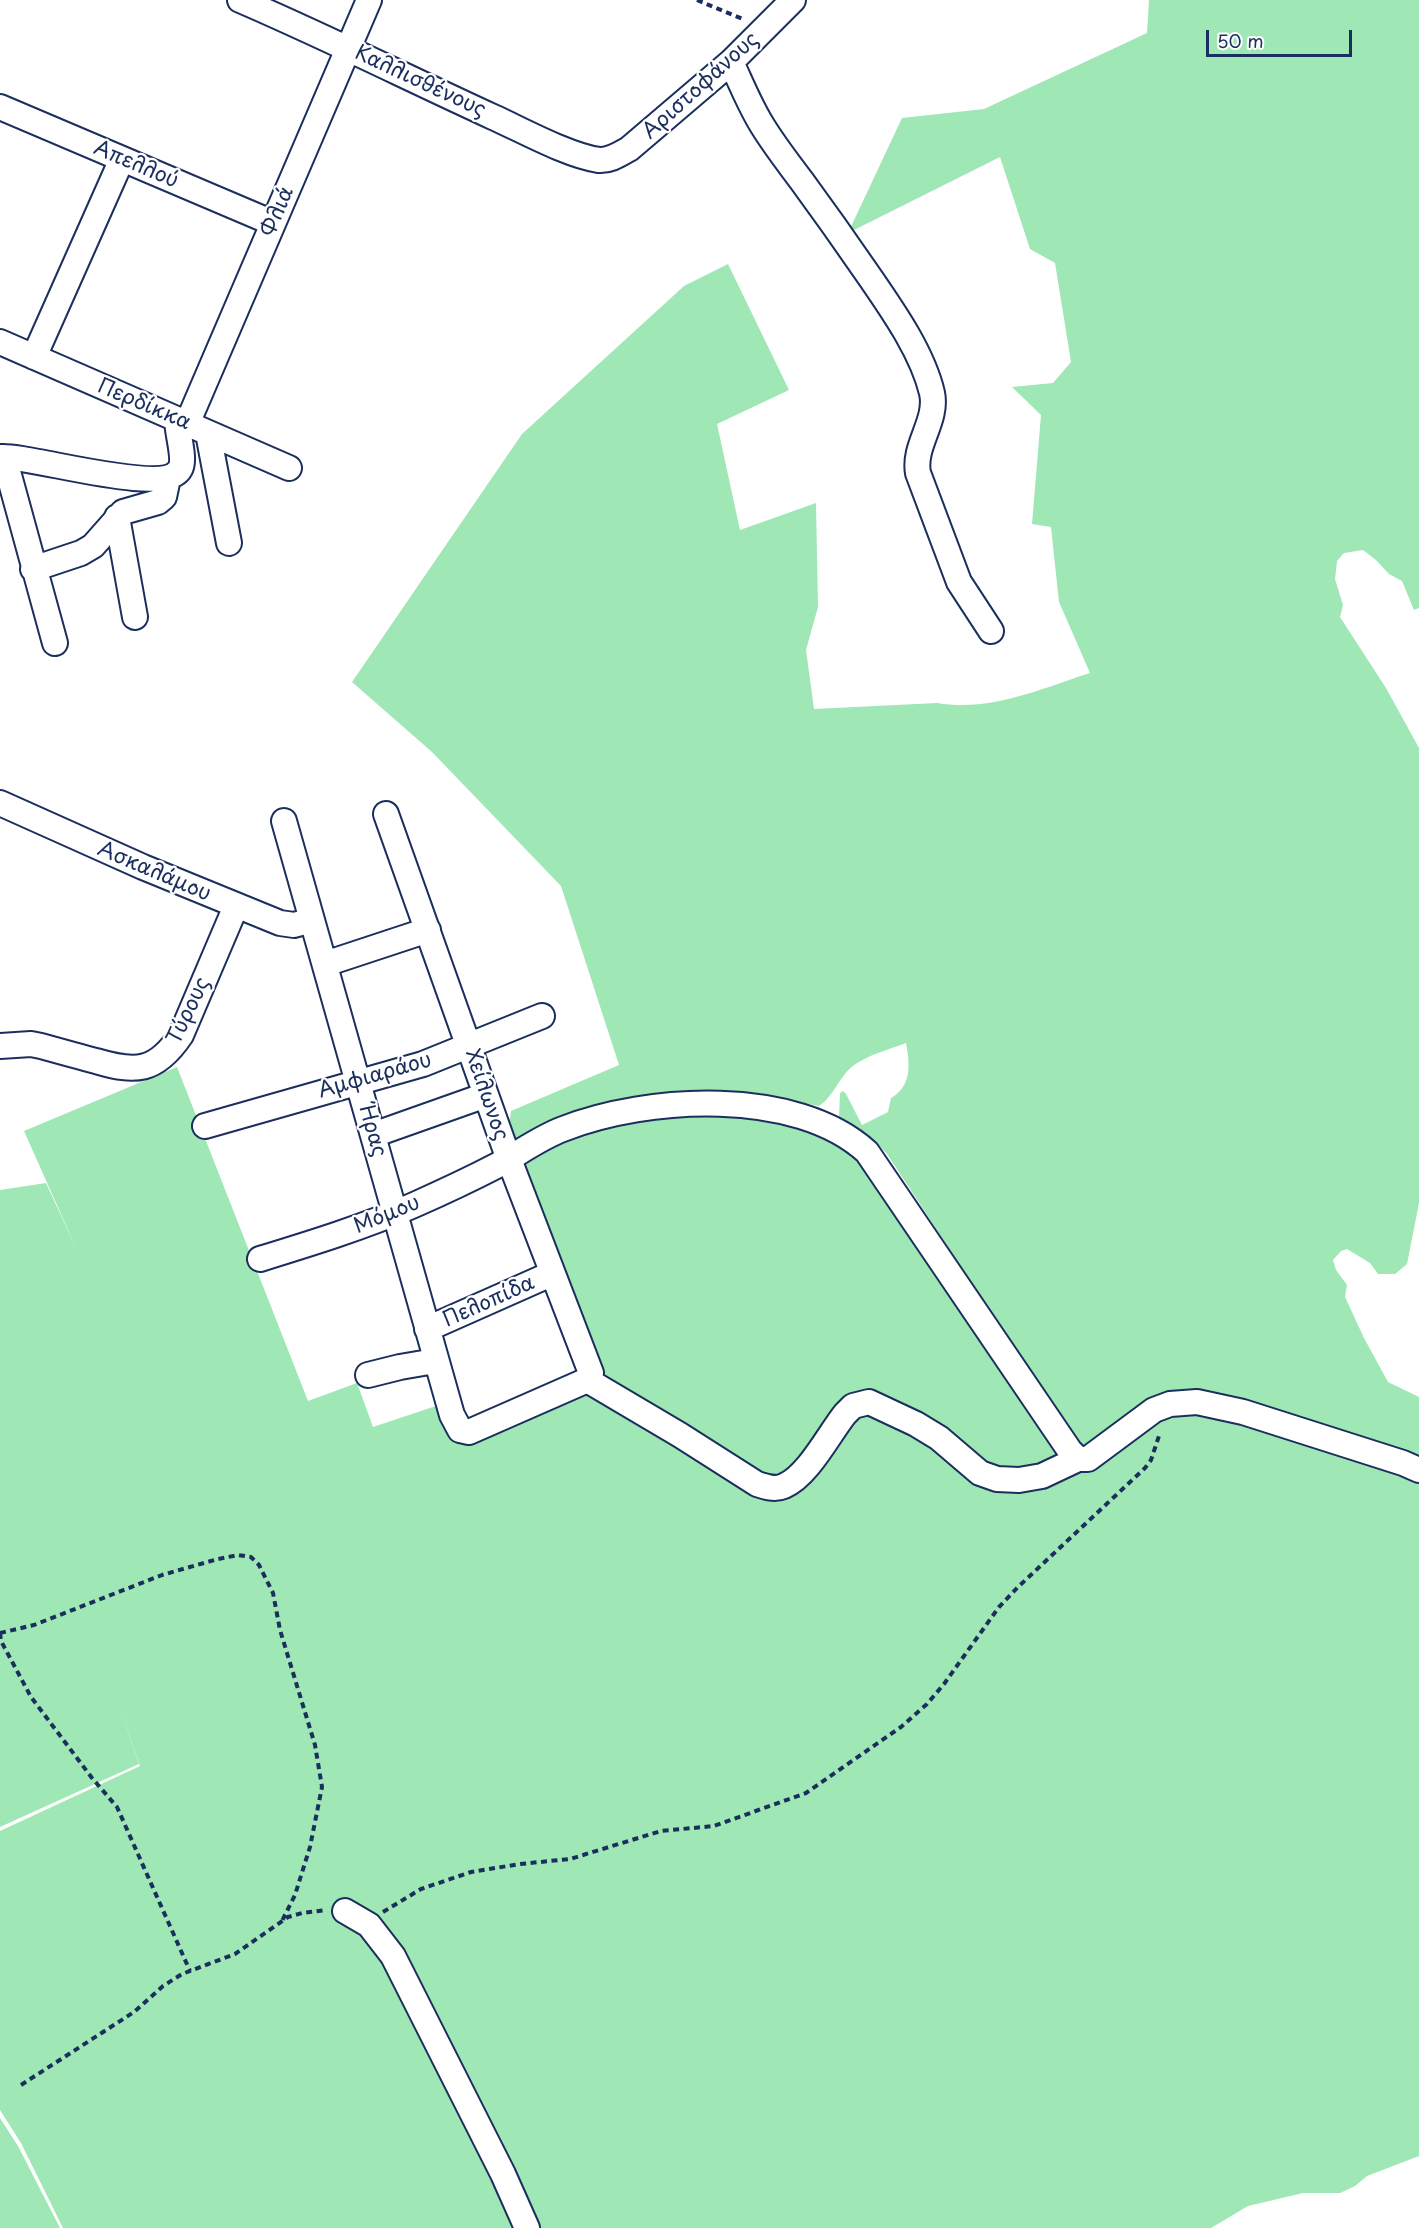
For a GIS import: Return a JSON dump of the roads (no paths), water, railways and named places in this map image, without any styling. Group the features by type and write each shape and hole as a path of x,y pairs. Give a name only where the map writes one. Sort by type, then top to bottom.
{"street":[{"name":"Καλλισθένους","path":"240,0 324,36 550,143 601,160"},
{"name":"Φλιά","path":"191,425 273,223 369,0"},
{"name":"Αριστοφάνους","path":"601,160 629,149 731,62 794,0"},
{"path":"731,62 749,102 768,134 884,298 922,366 933,401 930,421 918,455 918,473 959,582 991,631"},
{"name":"Απελλού","path":"0,107 273,223"},
{"path":"34,357 122,159"},
{"name":"Περδίκκα","path":"0,342 289,468"},
{"path":"55,643 2,457 110,475 168,478 179,472 183,463 178,437 191,425 229,543"},
{"path":"33,569 71,557 93,546 123,512 158,502 164,497 168,478"},
{"path":"117,517 135,617"},
{"name":"Ασκαλάμου","path":"0,803 236,906 288,925 312,920"},
{"name":"Χείλωνος","path":"386,814 589,1377"},
{"name":"Ήρας","path":"284,821 435,1361 454,1420 463,1432 469,1432 589,1377"},
{"name":"Τύρους","path":"0,1046 31,1044 128,1069 157,1061 172,1049 181,1035 236,906"},
{"path":"325,964 428,930"},
{"name":"Αμφιαράου","path":"205,1125 423,1064 542,1016"},
{"path":"373,1135 486,1095"},
{"name":"Μόμου","path":"260,1259 352,1230 395,1213 509,1158 549,1135 578,1123 641,1108 671,1105 731,1104 766,1108 801,1117 844,1136 861,1147 878,1166 1078,1460"},
{"name":"Πελοπίδα","path":"427,1329 552,1274"},
{"path":"368,1375 435,1361"},
{"path":"589,1377 757,1484 767,1488 785,1486 798,1478 845,1414 853,1406 869,1402 876,1403 916,1424 939,1438 980,1473 997,1479 1019,1480 1042,1476 1078,1460 1088,1459 1149,1412 1163,1406 1197,1402 1221,1406 1419,1470"},
{"path":"345,1911 366,1923 393,1956 503,2174 527,2228"}]}
